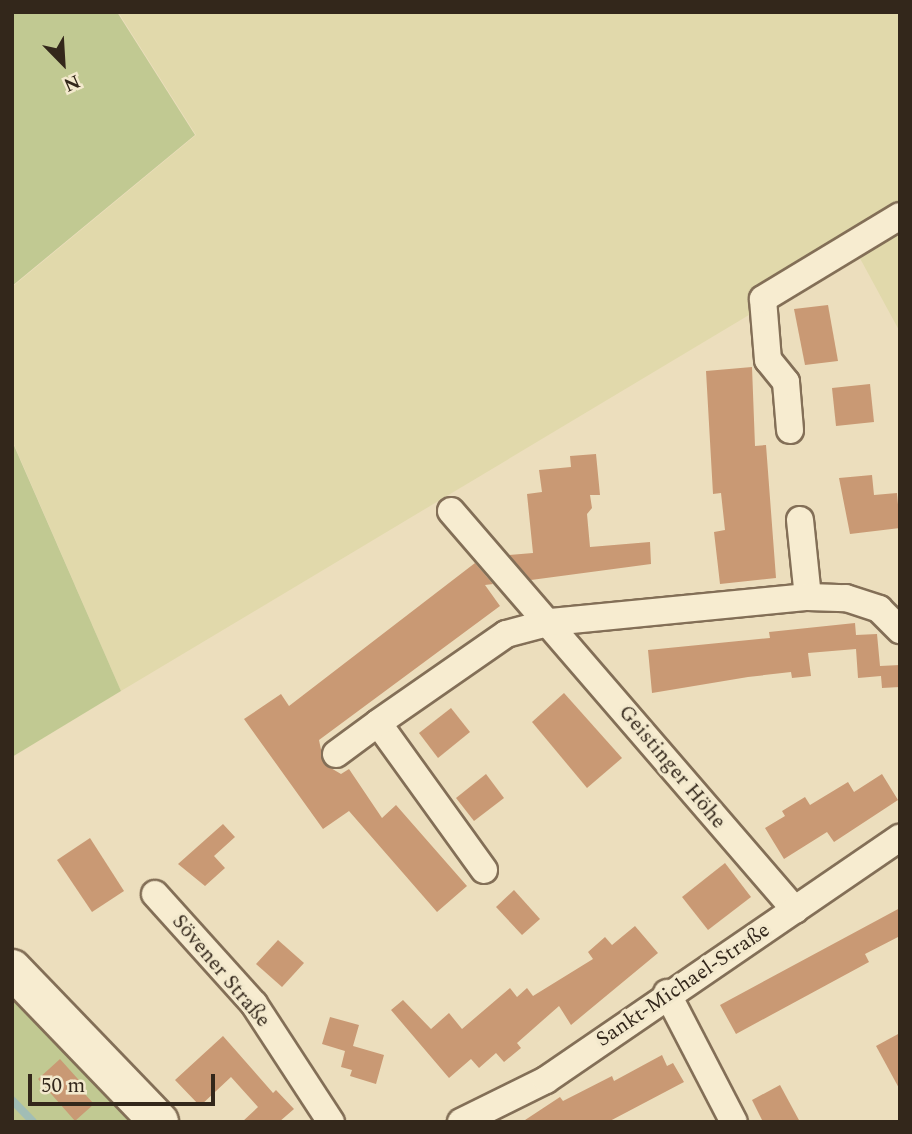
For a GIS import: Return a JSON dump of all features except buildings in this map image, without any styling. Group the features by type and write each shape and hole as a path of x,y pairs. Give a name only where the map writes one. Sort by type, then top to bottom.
{"main road":[{"path":"12,969 159,1122"}],"street":[{"path":"790,430 786,382 768,360 763,299 900,216"},
{"name":"Geistinger Höhe","path":"451,511 551,622 795,910"},
{"path":"800,520 808,597"},
{"path":"336,754 506,634 551,622 808,597 846,598 879,608 900,630"},
{"path":"378,723 484,870"},
{"name":"Sankt-Michael-Straße","path":"461,1122 498,1114 667,993 900,838"},
{"name":"Sövener Straße","path":"155,894 254,1004 331,1122"},
{"path":"667,993 734,1122"}],"shaded area":[{"path":"118,12 900,12 900,332 856,251 121,691 12,440 12,287 196,135"}],"green space":[{"path":"12,12 117,12 195,135 12,286"},
{"path":"12,441 121,691 12,757"},
{"path":"12,968 155,1122 12,1122"}],"waterway":[{"path":"12,1100 33,1122"}]}
